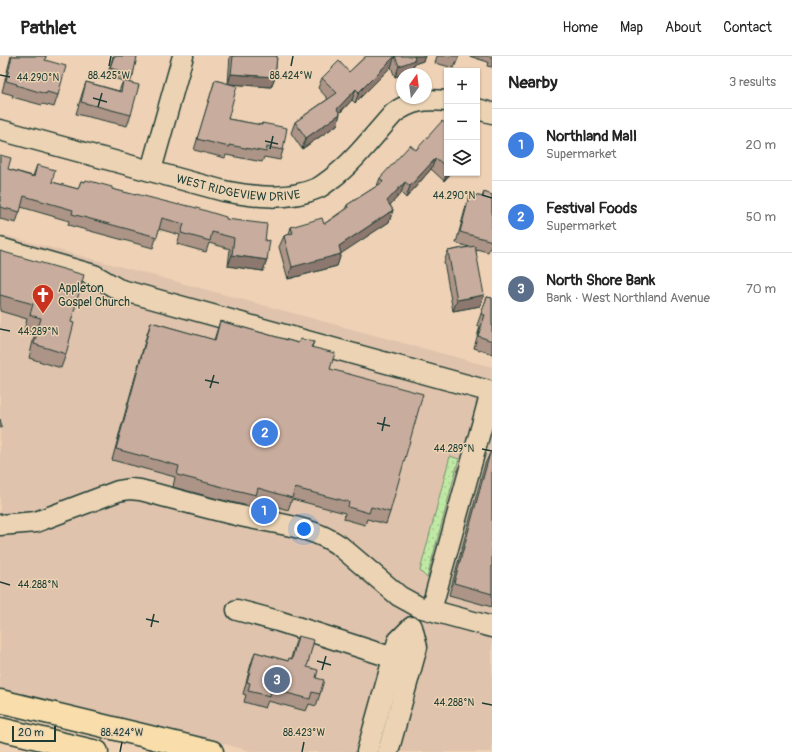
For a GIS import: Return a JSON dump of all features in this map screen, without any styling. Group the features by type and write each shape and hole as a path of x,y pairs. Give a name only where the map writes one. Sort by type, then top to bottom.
{"main road":[{"path":"0,701 212,752"},
{"path":"0,729 97,752"}],"street":[{"path":"151,170 183,56"},
{"name":"WEST RIDGEVIEW DRIVE","path":"0,130 224,191 248,196 272,197 301,193 319,188 342,171 394,113 402,107 424,100 444,101"},
{"path":"480,110 492,113"},
{"path":"0,248 94,275 118,288 491,392 425,608 412,627 398,640 367,752"},
{"path":"0,525 36,522 118,491 130,489 140,490 242,516 281,523 317,533 340,546 399,596 425,608 492,627"},
{"path":"237,610 278,621 412,664"},
{"path":"388,752 417,647 412,627"}],"shaded area":[{"path":"0,234 492,367 492,752 254,752 214,741 30,699 0,689"}],"green space":[{"path":"450,456 459,459 427,578 420,571"}],"building":[{"path":"12,56 46,56 45,60 66,66 58,95 47,92 46,94 6,81"},
{"path":"114,56 137,57 133,75 110,68"},
{"path":"233,56 277,56 275,77 231,74"},
{"path":"366,56 395,56 359,92 356,89 337,109 340,114 306,138 295,122 337,93 322,78 339,61 349,72"},
{"path":"395,56 414,56 415,60 399,66"},
{"path":"215,80 237,86 228,119 287,128 283,150 267,147 266,152 229,145 229,147 197,139"},
{"path":"123,81 139,85 131,115 81,102 86,82 121,92"},
{"path":"442,121 444,123 444,165 436,158 410,186 405,182 387,201 393,210 339,246 341,254 292,267 284,236 293,233 291,227 322,218 324,224 348,208 347,205 383,182 380,178 410,145 416,150"},
{"path":"0,155 11,158 8,169 34,177 37,165 55,170 52,182 78,189 81,181 85,182 86,180 112,187 112,189 193,207 226,217 226,219 267,224 265,241 270,240 267,260 232,255 234,238 212,232 210,241 181,233 184,224 162,218 157,237 72,214 73,210 24,196 20,212 0,207"},
{"path":"484,192 492,195 492,241 460,232 470,194 483,197"},
{"path":"475,246 484,295 457,300 448,251"},
{"name":"Appleton Gospel Church","path":"0,251 84,275 71,322 74,323 66,354 34,344 41,318 30,315 33,304 0,295"},
{"path":"487,297 492,298 492,341 478,336 485,315 481,314"},
{"path":"220,321 298,343 301,339 314,342 311,347 335,353 330,369 423,394 390,512 371,507 369,513 348,507 349,502 295,488 292,498 258,488 256,495 177,475 179,466 116,449 151,322 215,340"},
{"path":"490,453 492,453 492,594 454,583"},
{"path":"298,636 314,640 307,667 318,670 316,678 324,680 320,694 312,692 310,699 271,689 270,696 248,691 250,683 247,682 255,652 288,661 289,658 292,659"}],"place":[{"name":"Appleton Gospel Church","path":"43,314"},
{"name":"Festival Foods","path":"265,433"},
{"name":"Northland Mall","path":"264,511"},
{"name":"North Shore Bank","path":"277,680"}]}
